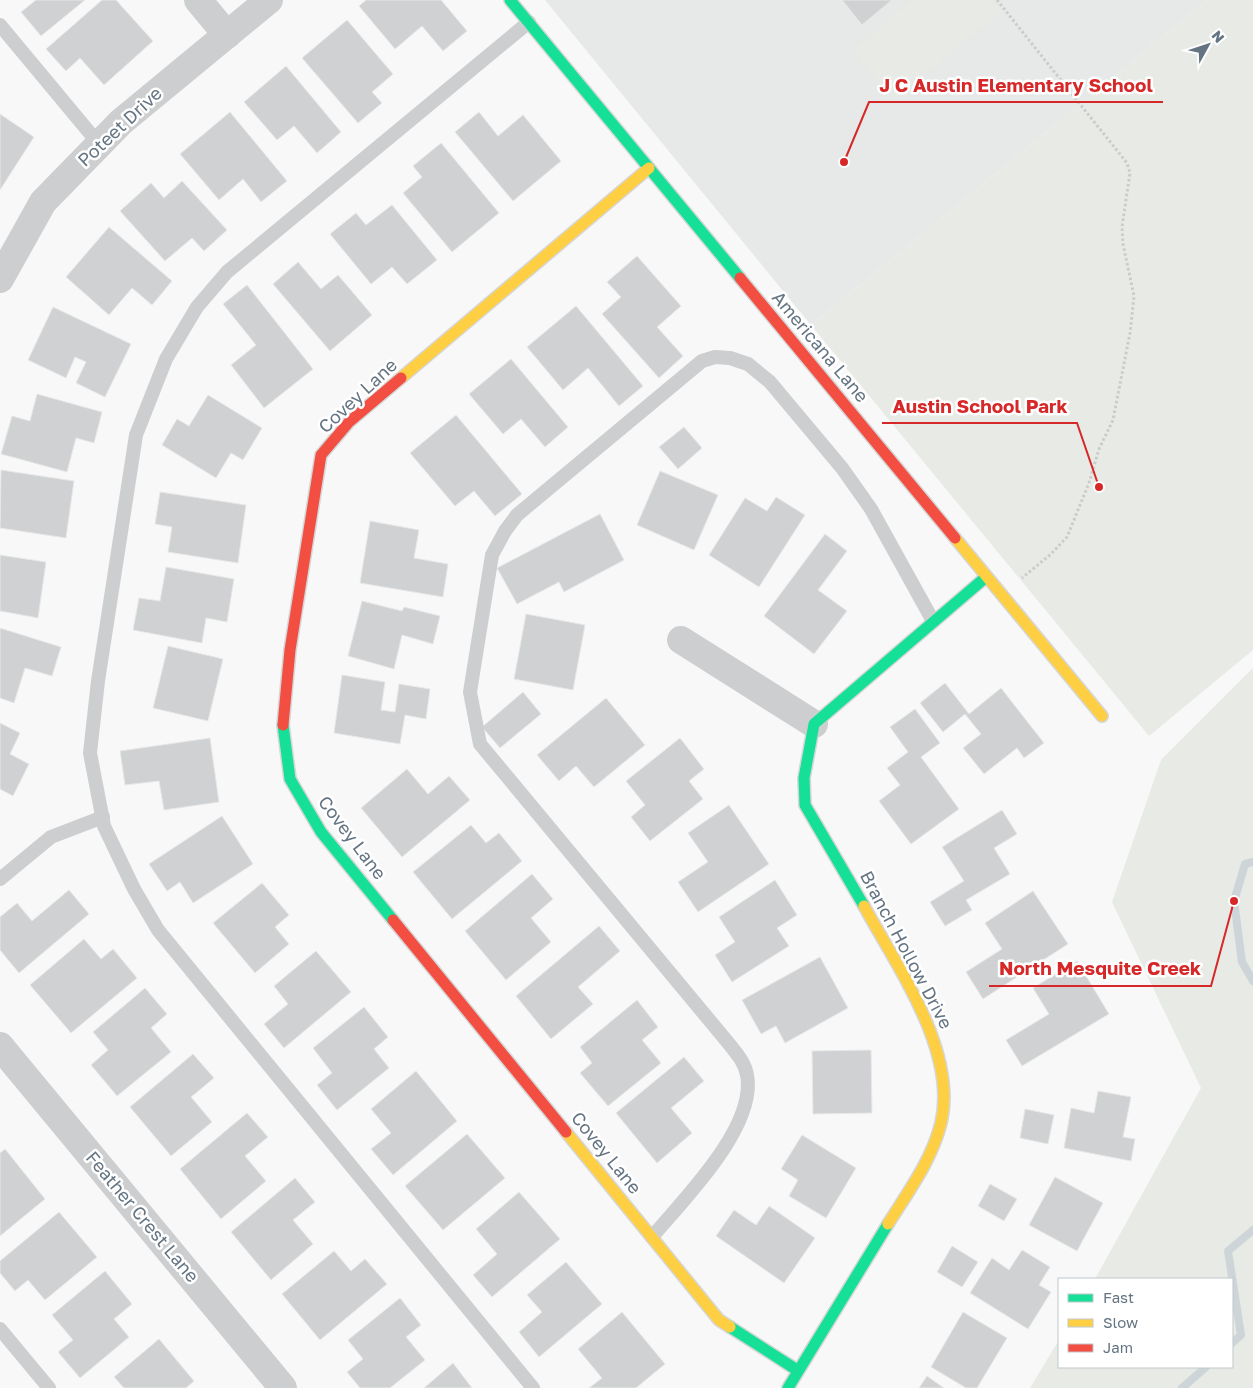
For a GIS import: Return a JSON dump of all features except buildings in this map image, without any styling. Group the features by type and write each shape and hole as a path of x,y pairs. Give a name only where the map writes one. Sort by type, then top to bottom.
{"street":[{"path":"198,0 227,35"},
{"name":"Poteet Drive","path":"1,274 43,202 99,144 121,122 269,0"},
{"name":"Americana Lane","path":"510,0 1102,716"},
{"name":"Covey Lane","path":"649,168 349,422 321,456 290,650 283,726 290,779 321,832 719,1320 798,1370"},
{"path":"681,640 814,724 986,577"},
{"name":"Branch Hollow Drive","path":"788,1388 926,1162 942,1122 944,1075 932,1031 842,865 805,805 804,778 814,724"},
{"name":"Feather Crest Lane","path":"0,1046 283,1388"}],"lane":[{"path":"529,22 227,272 198,306 166,359 136,435 98,681 90,753 104,826 134,889 158,930 533,1388"},
{"path":"0,25 99,144"},
{"path":"652,1237 709,1170 738,1126 747,1093 748,1076 744,1064 730,1045 480,744 470,692 492,555 517,515 642,410 702,361 715,358 730,358 748,364 770,382 842,468 871,509 933,621"},
{"path":"0,879 52,837 103,817"},
{"path":"0,1329 49,1388"}],"path":[{"path":"997,0 1127,163 1130,173 1122,227 1123,244 1134,296 1130,333 1113,420 1099,449 1073,524 1067,537 1051,554 1002,596"}],"shaded area":[{"path":"545,0 1207,0 811,325"},
{"path":"912,0 993,0 1002,11 894,100 852,50"},
{"path":"1207,0 1253,0 1253,650 1149,736 811,325"},
{"path":"1253,668 1253,1388 1030,1388 1058,1342 1058,1368 1233,1368 1233,1278 1096,1278 1201,1088 1112,902 1161,760"}],"waterway":[{"path":"1253,862 1245,864 1234,901 1242,962 1253,981"},
{"path":"1232,1278 1228,1251 1253,1230"},
{"path":"1233,1283 1241,1335 1233,1342"},
{"path":"1182,1388 1205,1368"}],"traffic: fast":[{"path":"510,0 740,278"},
{"path":"864,906 805,805 804,778 814,724 986,577"},
{"path":"283,725 290,779 321,832 393,920"},
{"path":"788,1388 888,1224"},
{"path":"730,1327 797,1370"}],"traffic: slow":[{"path":"401,378 649,168"},
{"path":"955,538 1102,716"},
{"path":"864,906 921,1010 933,1039 941,1067 944,1096 941,1123 932,1150 919,1175 888,1224"},
{"path":"566,1132 719,1320 730,1327"}],"traffic: jam":[{"path":"740,278 955,538"},
{"path":"283,725 290,650 321,455 349,422 401,378"},
{"path":"393,920 566,1132"}],"place":[{"name":"J C Austin Elementary School","path":"844,162"},
{"name":"Austin School Park","path":"1099,487"},
{"name":"North Mesquite Creek","path":"1234,901"}]}
